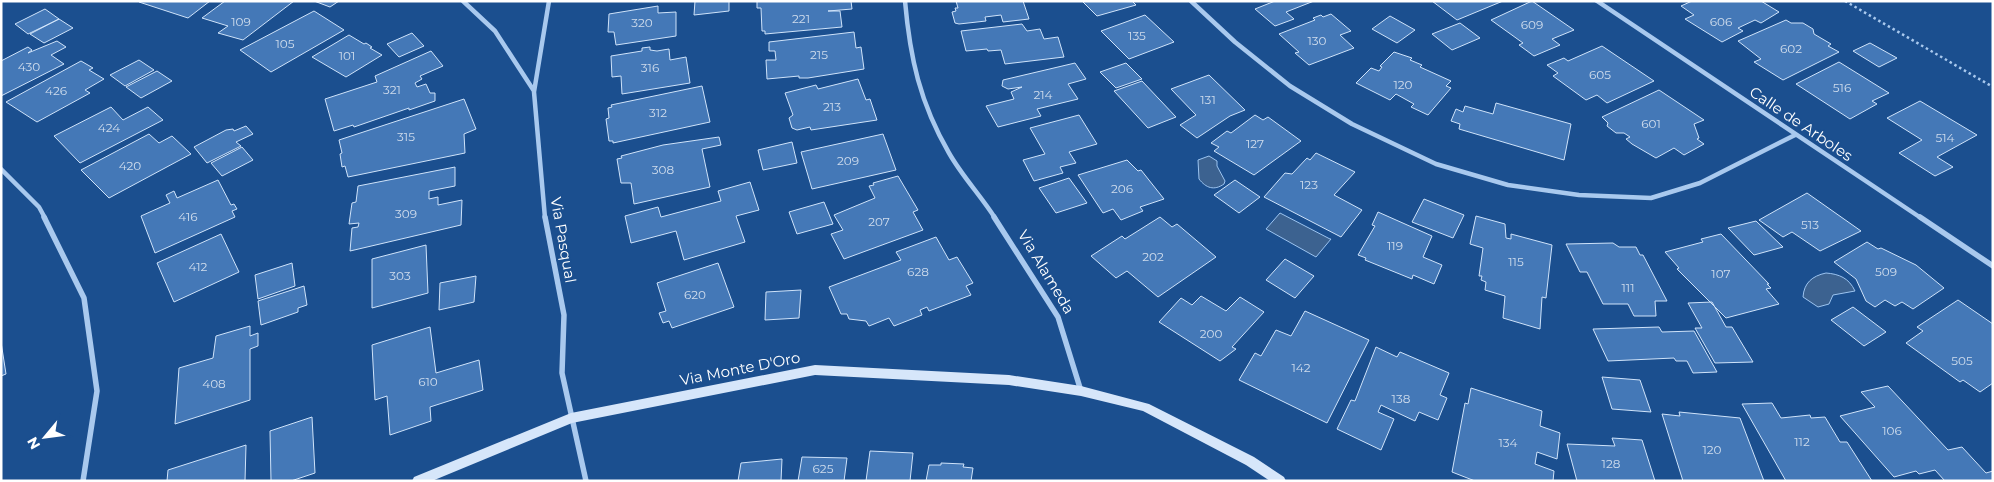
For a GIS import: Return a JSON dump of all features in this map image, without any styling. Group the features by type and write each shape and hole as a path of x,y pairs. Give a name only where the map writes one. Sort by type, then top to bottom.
{"street":[{"path":"464,1 496,30 515,58 534,92"},
{"name":"Via Pasqual","path":"549,1 534,92 539,166 547,233 564,315 562,373 586,481"},
{"name":"Via Alameda","path":"905,1 908,38 921,96 949,154 992,213 1058,317 1081,391"},
{"path":"1191,1 1235,42 1290,86 1352,124 1436,164 1508,185 1579,195 1651,198 1700,183 1795,135"},
{"name":"Calle de Arboles","path":"1597,1 1993,266"},
{"path":"1,169 39,207 84,298 97,391 83,481"},
{"name":"Via Monte D'Oro","path":"418,481 571,418 815,370 1009,380 1081,391"},
{"path":"1081,391 1145,407 1250,461 1280,481"}],"path":[{"path":"1845,1 1993,87"}],"water":[{"path":"1209,156 1217,161 1217,166 1225,181 1224,184 1214,188 1204,185 1199,179 1198,160"},
{"path":"1280,213 1331,239 1316,257 1266,229"},
{"path":"1826,273 1843,277 1855,291 1833,295 1829,304 1818,307 1803,297 1804,292 1810,281"}],"building":[{"path":"140,1 210,1 188,18 139,2"},
{"path":"225,1 294,1 243,40 218,33 228,26 202,18"},
{"path":"314,1 339,1 330,7"},
{"path":"695,1 729,1 729,11 694,15"},
{"path":"757,1 851,1 852,9 828,11 840,11 842,27 765,34 765,31 762,31 761,8 757,8"},
{"path":"956,1 1023,1 1029,19 1003,22 1001,15 985,17 986,21 959,24 955,23 952,12 956,11 955,8 958,8"},
{"path":"1082,1 1132,1 1136,5 1097,16"},
{"path":"1275,1 1314,1 1286,12 1294,19 1275,26 1255,9"},
{"path":"1432,1 1503,1 1457,20"},
{"path":"1532,1 1574,30 1552,39 1560,45 1534,56 1519,45 1523,43 1491,20"},
{"path":"1692,1 1761,1 1779,12 1761,23 1755,20 1738,28 1743,31 1722,42 1685,19 1694,15 1681,6"},
{"path":"658,6 658,13 676,12 676,36 616,45 614,32 608,32 609,14"},
{"path":"45,9 59,19 28,34 15,24"},
{"path":"314,11 344,30 271,72 240,50"},
{"path":"1331,14 1351,31 1340,35 1354,48 1309,65 1295,53 1299,52 1279,34 1315,20 1313,18"},
{"path":"1145,15 1174,42 1129,59 1101,31"},
{"path":"1390,16 1415,30 1397,43 1372,29"},
{"path":"59,19 73,28 44,43 30,34"},
{"path":"1786,20 1791,23 1803,23 1813,29 1814,34 1831,44 1828,46 1839,52 1783,80 1754,62 1761,59 1738,41"},
{"path":"1460,23 1480,38 1452,50 1432,34"},
{"path":"1022,24 1027,31 1040,29 1044,39 1058,37 1064,57 1005,64 1001,50 966,51 961,31"},
{"path":"854,32 856,48 861,47 864,69 808,78 799,78 799,76 767,79 766,60 776,60 775,51 769,51 769,42"},
{"path":"412,33 424,46 399,57 387,44"},
{"path":"349,35 364,44 366,43 372,47 370,48 382,55 346,77 312,57"},
{"path":"57,41 66,47 51,55 64,64 1,96 1,61 28,47 32,50 28,53"},
{"path":"1870,43 1897,58 1879,67 1853,51"},
{"path":"1602,46 1654,81 1607,103 1597,95 1586,100 1553,76 1558,73 1547,65 1564,58 1568,61"},
{"path":"650,47 650,50 657,51 669,49 670,60 686,57 690,83 622,94 621,76 612,77 611,56 642,51 642,48"},
{"path":"431,51 443,66 420,76 422,79 415,83 417,87 426,84 430,93 435,93 435,101 354,127 353,125 334,131 325,99 377,82 375,76"},
{"path":"1394,52 1412,58 1410,60 1422,65 1420,67 1451,81 1446,86 1451,88 1428,115 1411,107 1414,104 1396,94 1390,100 1356,83 1371,68 1379,71 1382,67 1380,66"},
{"path":"139,60 154,70 125,86 110,75"},
{"path":"81,61 93,68 89,70 104,79 85,90 90,93 37,122 6,102"},
{"path":"1839,62 1889,93 1872,101 1877,104 1850,119 1796,84"},
{"path":"1075,63 1086,79 1068,84 1078,99 1037,109 1041,116 998,127 986,106 1014,99 1011,92 1022,87 1008,89 1002,86 1003,80"},
{"path":"1126,63 1142,79 1116,88 1100,72"},
{"path":"157,71 172,81 141,98 126,87"},
{"path":"1209,75 1245,110 1230,116 1197,138 1180,125 1196,115 1171,89"},
{"path":"858,79 866,100 870,99 877,120 811,130 810,127 797,130 792,128 789,118 793,115 785,93 816,85 818,89"},
{"path":"1142,81 1176,117 1148,128 1114,91"},
{"path":"702,86 710,122 613,143 613,141 609,141 606,119 609,118 608,108 612,107 611,105"},
{"path":"1659,90 1704,120 1694,124 1699,138 1697,139 1704,144 1684,155 1674,148 1656,158 1632,144 1626,139 1630,137 1624,133 1616,133 1607,126 1608,123 1602,117"},
{"path":"464,99 476,129 464,134 465,153 348,177 345,166 342,167 340,154 342,153 339,140"},
{"path":"1920,101 1977,135 1937,157 1953,167 1935,176 1899,153 1922,140 1887,118"},
{"path":"1496,103 1571,124 1564,160 1459,129 1460,124 1451,121 1456,109 1463,112 1465,106 1493,114"},
{"path":"111,107 123,120 148,107 163,120 80,163 54,136"},
{"path":"1079,115 1097,144 1069,152 1076,163 1060,167 1063,173 1034,181 1023,160 1045,154 1030,128"},
{"path":"1255,115 1263,120 1268,117 1301,141 1254,175 1214,151 1219,147 1211,143 1227,131 1231,133"},
{"path":"246,126 253,134 236,142 241,146 207,163 194,147 226,130 233,129 234,131"},
{"path":"149,134 159,143 172,136 191,154 109,198 81,170"},
{"path":"883,134 896,170 812,189 801,152"},
{"path":"719,137 721,145 702,149 710,187 634,204 631,183 621,183 617,159 622,158 621,156 663,145"},
{"path":"792,142 797,163 763,170 758,150"},
{"path":"242,147 253,160 222,176 211,163"},
{"path":"1316,153 1355,172 1334,195 1362,210 1341,237 1264,197 1285,173 1292,174 1307,158 1310,160"},
{"path":"1127,160 1138,171 1141,170 1164,199 1140,207 1143,211 1121,220 1113,209 1103,213 1078,175"},
{"path":"455,167 455,186 429,191 429,199 438,197 438,205 462,200 461,225 350,251 352,228 358,227 359,223 349,224 352,203 356,202 358,186"},
{"path":"898,176 918,210 913,212 923,230 844,259 831,234 843,230 834,215 875,198 869,186 874,185 873,183"},
{"path":"1069,178 1087,203 1056,213 1039,188"},
{"path":"218,180 231,205 234,204 237,209 232,211 235,217 155,253 141,216 170,203 166,195 174,191 177,198"},
{"path":"1235,180 1260,197 1239,213 1214,195"},
{"path":"750,182 759,210 736,216 745,242 684,260 676,231 631,243 625,216 658,207 661,217 721,201 718,191"},
{"path":"1807,193 1861,231 1820,251 1792,232 1783,237 1759,220"},
{"path":"1424,199 1464,215 1453,238 1412,222"},
{"path":"824,202 833,224 797,234 789,212"},
{"path":"1378,212 1432,236 1423,257 1442,265 1434,284 1413,275 1412,279 1365,260 1366,258 1358,255 1375,226 1372,225"},
{"path":"1476,216 1505,224 1506,238 1511,239 1511,234 1552,245 1546,298 1542,297 1540,329 1503,318 1505,296 1485,290 1486,282 1481,280 1482,276 1479,276 1483,248 1470,244"},
{"path":"1160,217 1172,227 1177,224 1216,257 1158,297 1127,271 1116,278 1091,256 1122,236 1125,239"},
{"path":"1756,221 1783,247 1754,255 1728,228"},
{"path":"221,234 239,272 174,302 157,263"},
{"path":"1721,234 1769,284 1767,284 1771,288 1766,289 1779,304 1726,318 1677,269 1679,268 1665,252 1703,242 1701,239"},
{"path":"936,237 949,260 957,257 973,283 966,286 971,295 929,311 927,307 920,310 922,315 894,326 889,318 869,326 866,321 849,319 847,314 841,314 829,287 901,260 896,252"},
{"path":"1867,242 1878,249 1881,248 1916,265 1944,288 1913,309 1902,302 1895,306 1885,300 1875,307 1866,301 1856,279 1834,262"},
{"path":"1613,243 1619,247 1636,247 1640,255 1643,255 1667,301 1655,301 1656,316 1634,316 1628,304 1603,304 1587,272 1580,272 1566,244"},
{"path":"426,245 428,293 372,308 372,259"},
{"path":"1285,259 1314,276 1295,298 1266,280"},
{"path":"292,263 295,286 258,299 255,275"},
{"path":"718,263 734,307 672,328 669,321 663,323 659,313 666,311 657,283"},
{"path":"476,276 474,302 439,310 440,283"},
{"path":"304,286 307,305 298,308 298,312 261,325 258,301"},
{"path":"801,290 799,318 765,320 766,292"},
{"path":"1201,296 1226,311 1240,297 1264,312 1232,347 1236,349 1220,361 1159,322 1181,298 1192,305"},
{"path":"1958,300 1993,324 1993,383 1980,392 1963,380 1960,382 1906,343 1923,331 1917,327"},
{"path":"1712,302 1726,327 1732,327 1753,362 1715,363 1695,328 1702,328 1688,303"},
{"path":"1853,307 1886,332 1864,346 1831,320"},
{"path":"1305,311 1369,340 1327,423 1239,380 1255,353 1261,356 1276,330 1291,336"},
{"path":"250,326 250,336 258,333 258,346 250,349 250,400 175,424 179,368 213,358 216,336"},
{"path":"430,327 436,373 479,360 483,390 430,407 431,421 390,435 387,396 375,400 372,345"},
{"path":"1659,327 1662,332 1694,331 1717,372 1693,373 1687,361 1676,361 1674,358 1608,361 1593,329"},
{"path":"1,342 6,374 1,376"},
{"path":"1376,347 1397,357 1400,352 1449,373 1440,395 1447,398 1438,420 1419,412 1415,421 1381,405 1378,412 1394,419 1381,450 1337,429 1351,400 1355,401"},
{"path":"1602,377 1640,380 1651,412 1612,409"},
{"path":"1888,386 1948,450 1962,447 1986,473 1993,471 1993,481 1945,481 1935,470 1919,474 1916,471 1894,477 1840,416 1875,407 1861,392"},
{"path":"1471,388 1542,411 1540,426 1560,433 1557,459 1537,452 1535,464 1554,471 1553,481 1475,481 1452,472 1465,403 1468,404"},
{"path":"1772,403 1781,418 1810,415 1811,418 1825,417 1840,442 1847,442 1872,481 1786,481 1742,404"},
{"path":"1679,412 1740,418 1764,481 1683,481 1662,414 1680,416"},
{"path":"312,417 315,473 291,481 271,481 270,431"},
{"path":"1612,438 1642,440 1655,481 1577,481 1567,444 1615,446"},
{"path":"246,445 245,481 167,481 168,470"},
{"path":"870,451 913,453 910,481 866,481"},
{"path":"802,457 847,458 844,481 798,481"},
{"path":"782,459 781,481 738,481 741,463"},
{"path":"941,463 964,464 963,467 973,468 971,481 926,481 929,465 941,465"}]}
